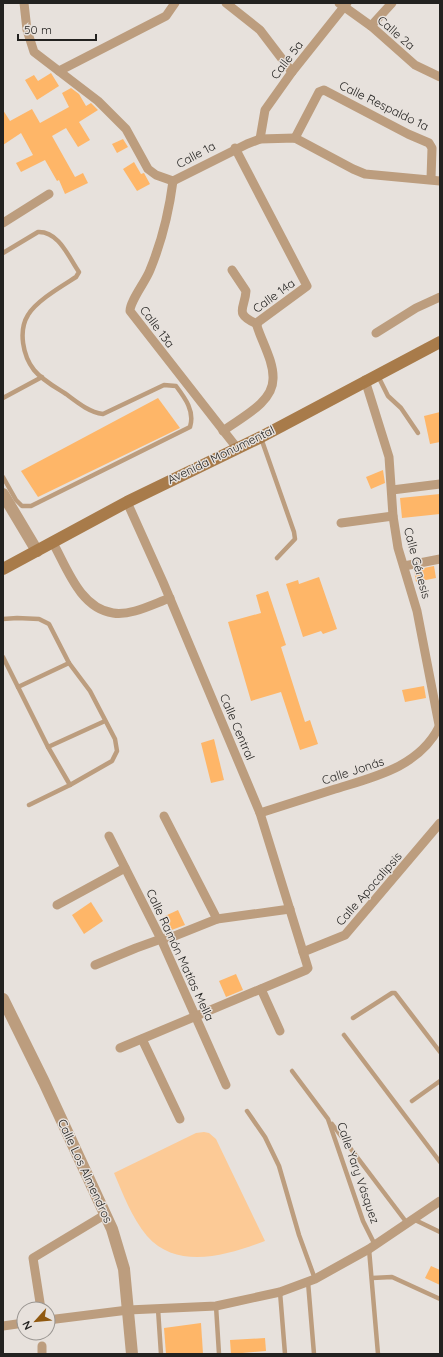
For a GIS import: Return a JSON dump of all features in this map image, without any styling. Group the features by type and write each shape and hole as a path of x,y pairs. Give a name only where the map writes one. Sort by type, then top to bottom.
{"main road":[{"name":"Avenida Monumental","path":"3,569 37,552 127,502 261,437 365,380 440,342"}],"street":[{"name":"Calle 1a","path":"24,3 27,30 34,52 98,101 121,123 148,169 156,175 173,181 236,148 260,139 296,138"},
{"path":"59,71 166,16 175,3"},
{"path":"226,3 260,30 292,72"},
{"path":"371,26 392,3"},
{"name":"Calle 5a","path":"260,139 264,113 292,72 344,4"},
{"name":"Calle 2a","path":"344,4 415,65 440,77"},
{"name":"Calle Respaldo 1a","path":"296,138 319,92 324,90 408,134 429,143 432,148 435,180"},
{"path":"296,138 365,174 435,180"},
{"name":"Calle 14a","path":"223,430 261,402 272,388 274,378 271,365 257,324 307,286 236,148"},
{"name":"Calle 13a","path":"173,181 170,208 162,240 150,272 130,311 236,448"},
{"path":"3,223 49,194"},
{"path":"232,270 246,291 242,306 244,315 250,321 257,324"},
{"path":"376,333 416,308 440,297"},
{"name":"Calle Génesis","path":"365,380 389,457 393,516 398,548 417,610 439,729"},
{"path":"392,490 440,484"},
{"path":"3,494 37,552"},
{"name":"Calle Central","path":"127,502 170,598 260,813 308,968 261,989"},
{"path":"341,523 393,516"},
{"path":"53,543 81,593 97,607 113,613 128,612 170,598"},
{"path":"404,566 440,559"},
{"name":"Calle Jonás","path":"260,813 360,782 395,769 422,750 439,729"},
{"path":"164,816 217,919"},
{"name":"Calle Apocalipsis","path":"303,952 345,935 440,823"},
{"name":"Calle Ramón Matías Mella","path":"109,836 161,939 226,1085"},
{"path":"56,905 125,868"},
{"path":"96,965 161,939 172,938 217,919 290,909"},
{"path":"120,1048 261,989 280,1031"},
{"name":"Calle Los Almendros","path":"3,999 106,1214 119,1249 124,1269 132,1354"},
{"path":"142,1039 180,1119"},
{"path":"56,1319 128,1310 216,1306 280,1292 311,1280 372,1247 440,1201"},
{"path":"40,1301 33,1258 106,1214"},
{"path":"3,1326 16,1324"}],"lane":[{"path":"3,253 38,232 45,232 53,235 79,272 76,277 35,306 26,318 22,336 26,356 34,370 84,407 103,414 164,386 176,386 187,401 192,419 190,427 31,506 22,506 16,500 3,477"},
{"path":"377,374 388,396 401,408 418,433"},
{"path":"3,398 42,377"},
{"path":"261,437 294,532 295,539 277,558"},
{"path":"3,619 39,619 49,624 69,663 90,691 115,740 117,751 112,761 70,785 29,805"},
{"path":"3,658 48,747 70,785"},
{"path":"18,687 69,663"},
{"path":"48,747 105,721"},
{"path":"353,1018 392,993 395,993 440,1052"},
{"path":"344,1035 440,1162"},
{"name":"Calle Yary Vásquez","path":"292,1071 328,1119 372,1247"},
{"path":"412,1101 440,1081"},
{"path":"247,1112 265,1137 279,1166 311,1280 314,1354"},
{"path":"328,1119 410,1221 440,1232"},
{"path":"372,1247 372,1278 378,1354"},
{"path":"372,1278 392,1277 440,1299"},
{"path":"280,1292 285,1354"},
{"path":"216,1306 219,1354"},
{"path":"158,1309 161,1354"}],"shaded area":[{"path":"196,1133 209,1133 216,1139 265,1241 220,1255 188,1257 173,1254 159,1247 147,1236 132,1214 114,1173"}],"building":[{"path":"51,73 59,86 37,100 25,80 34,75 38,81"},
{"path":"71,88 79,94 86,106 91,103 98,110 79,122 90,140 78,147 66,128 52,136 75,177 83,173 88,183 65,194 59,180 57,181 45,160 21,172 16,163 33,155 21,133 3,145 3,110 10,121 32,109 40,123 69,107 62,93"},
{"path":"123,139 128,147 117,153 112,144"},
{"path":"134,162 141,174 144,173 150,184 137,191 123,169"},
{"path":"158,398 180,428 38,497 21,471"},
{"path":"440,412 440,442 430,444 424,416"},
{"path":"383,470 385,483 371,489 366,477"},
{"path":"440,494 440,514 402,518 400,498"},
{"path":"434,566 436,578 416,582 414,570"},
{"path":"319,577 337,629 323,634 321,631 303,637 286,584 298,580 299,584"},
{"path":"268,591 286,645 281,647 305,722 310,720 318,744 300,750 281,692 251,701 228,622 261,613 256,595"},
{"path":"424,686 426,698 405,702 402,690"},
{"path":"214,739 224,780 211,783 201,743"},
{"path":"91,902 103,921 84,934 72,915"},
{"path":"178,910 185,925 169,931 165,916"},
{"path":"236,974 243,990 226,997 219,981"},
{"path":"431,1266 440,1270 440,1285 425,1278"},
{"path":"201,1323 203,1354 166,1354 164,1328"},
{"path":"265,1338 266,1351 231,1354 230,1340"}]}
